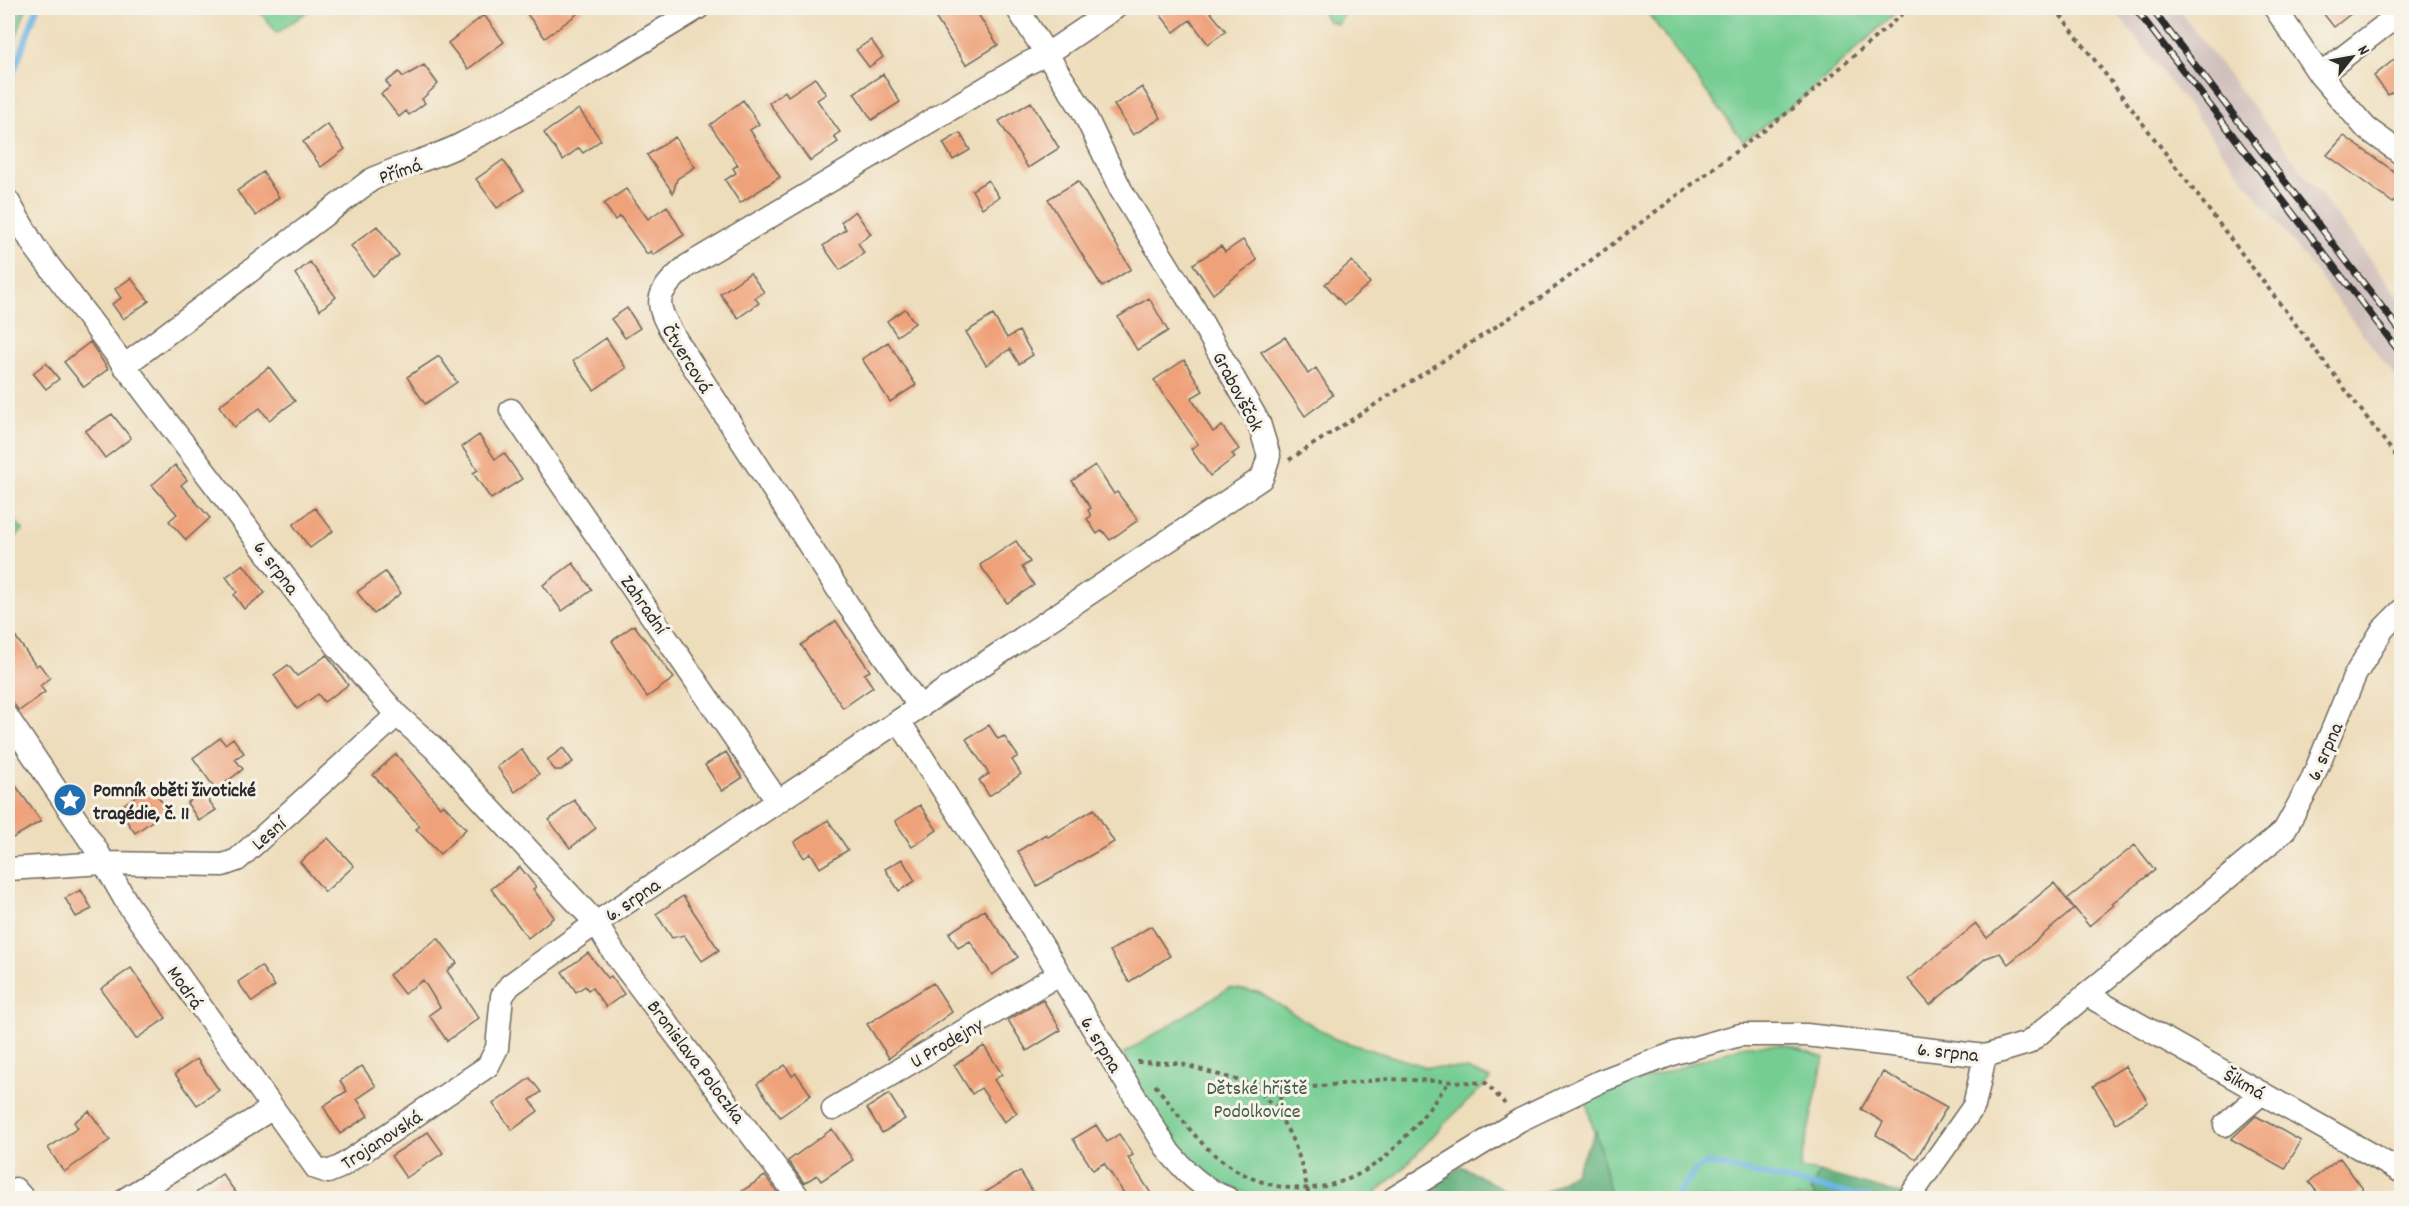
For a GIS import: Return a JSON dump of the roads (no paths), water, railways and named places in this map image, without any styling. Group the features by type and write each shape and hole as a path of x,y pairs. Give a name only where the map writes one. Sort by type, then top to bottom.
{"street":[{"name":"Přímá","path":"124,366 370,180 391,170 423,162 460,145 638,45 698,8"},
{"name":"Grabovščok","path":"920,707 1093,589 1229,502 1262,478 1269,456 1259,423 1192,305 1121,189 1083,111 1017,8"},
{"path":"1047,54 1115,8"},
{"path":"2274,8 2320,75 2366,128 2402,154"},
{"path":"2320,75 2402,12"},
{"name":"Čtvercová","path":"920,707 848,604 677,341 659,312 662,296 669,282 687,266 1026,64 1047,54"},
{"name":"6. srpna","path":"8,201 34,246 337,646 397,715 435,749 596,923 898,721 1169,1152 1191,1177 1215,1194 1227,1198"},
{"name":"Zahradní","path":"511,410 777,800"},
{"name":"6. srpna","path":"1394,1198 1520,1120 1601,1081 1654,1061 1740,1035 1806,1035 1985,1056 2028,1043 2284,831 2311,782 2355,675 2383,629 2402,610"},
{"path":"898,721 920,707"},
{"name":"Lesní","path":"8,869 104,863 215,865 237,860 397,715"},
{"path":"8,718 104,863"},
{"name":"Modrá","path":"104,863 127,903 273,1108"},
{"name":"Trojanovská","path":"273,1108 316,1168 328,1172 340,1167 488,1066 497,1048 502,996 506,990 596,923"},
{"name":"Bronislava Poloczka","path":"596,923 614,953 799,1198"},
{"name":"U Prodejny","path":"833,1109 1059,974"},
{"name":"Šikmá","path":"2087,996 2402,1172"},
{"path":"1909,1198 1974,1106 1985,1056"},
{"path":"2225,1125 2262,1093"},
{"path":"127,1198 273,1108"}],"waterway":[{"path":"8,88 37,8"},
{"path":"1674,1198 1696,1170 1707,1163 1870,1198"}],"railway":[{"path":"2135,8 2402,355"},
{"path":"2151,8 2402,333"}],"place":[{"name":"Pomník oběti životické tragédie, č. 11","path":"70,800"}],"park label":[{"name":"Dětské hřiště Podolkovice","path":"1257,1098"}]}
